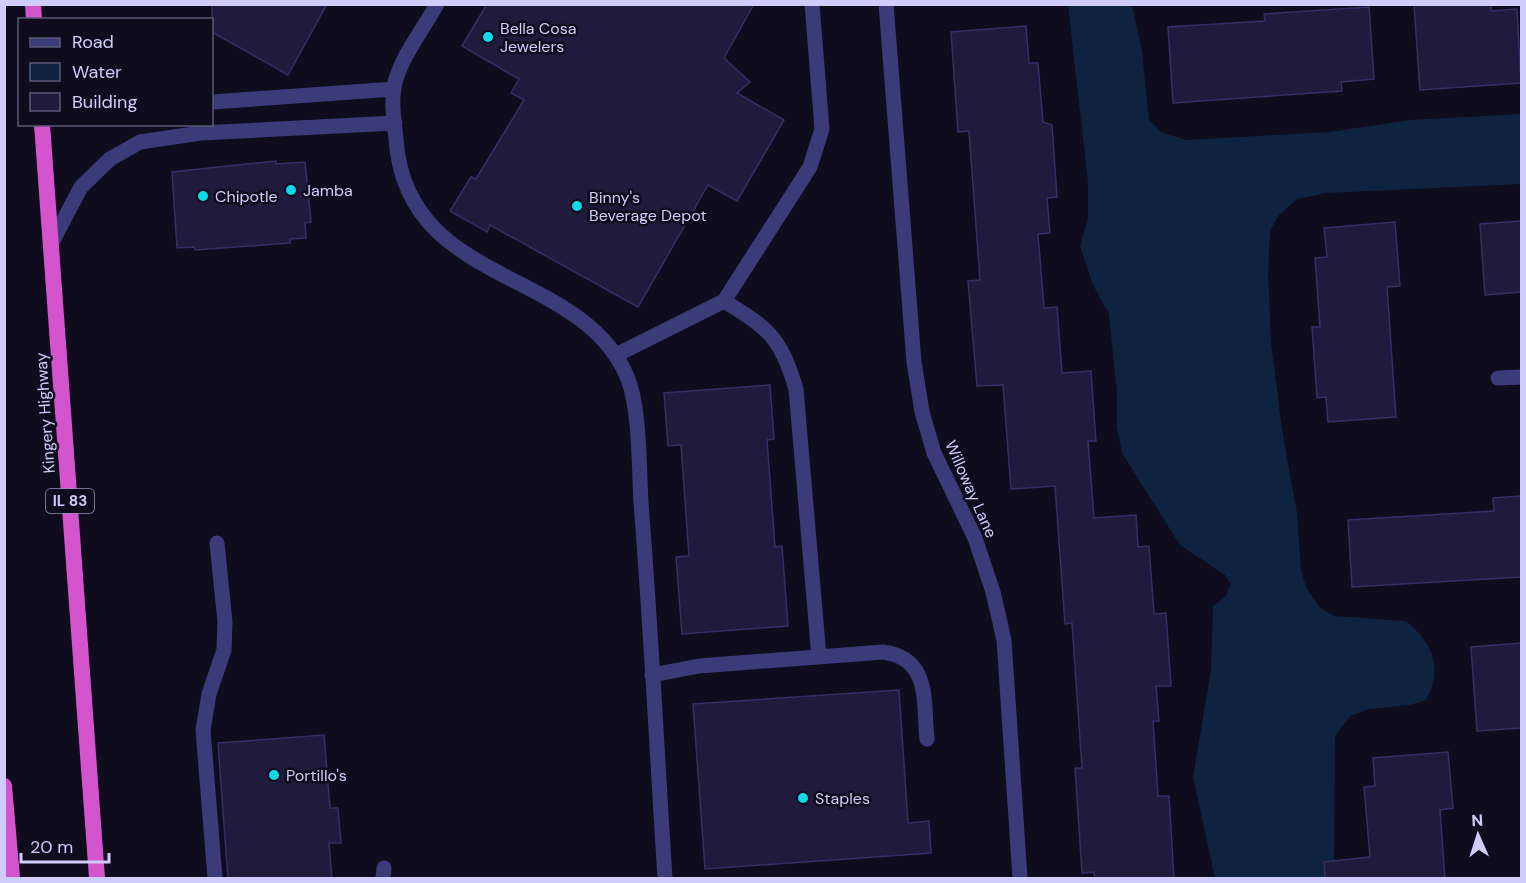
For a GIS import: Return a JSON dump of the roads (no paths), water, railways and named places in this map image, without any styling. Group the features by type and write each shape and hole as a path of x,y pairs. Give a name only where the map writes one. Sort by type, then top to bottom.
{"highway":[{"name":"Kingery Highway","path":"42,126 97,879"},
{"path":"4,786 12,879"}],"street":[{"path":"616,355 724,301 810,167 822,129 812,4"},
{"name":"Willoway Lane","path":"886,4 914,362 922,412 934,453 975,538 993,592 1004,640 1020,879"},
{"path":"435,5 401,68 394,89 399,169 409,195 419,212 437,233 496,273 577,318 616,355 629,380 633,402 665,879"},
{"path":"213,102 394,89"},
{"path":"51,244 81,187 110,159 140,142 201,133 395,123"},
{"path":"724,301 764,327 778,344 789,364 796,389 819,657"},
{"path":"1498,378 1521,376"},
{"path":"215,879 203,730 208,694 224,650 225,622 217,543"},
{"path":"652,675 699,666 883,652 899,654 913,664 921,677 927,740"}],"water":[{"path":"1068,5 1132,5 1142,52 1149,120 1161,132 1186,140 1329,132 1411,120 1521,114 1521,184 1326,193 1297,199 1278,216 1270,231 1268,273 1271,343 1282,430 1297,513 1301,571 1307,589 1320,608 1334,616 1406,621 1423,638 1433,657 1434,667 1434,678 1426,700 1410,705 1369,709 1350,716 1335,736 1334,878 1215,878 1193,777 1211,670 1213,606 1226,596 1231,584 1225,575 1180,545 1122,453 1117,427 1117,393 1109,314 1093,285 1080,246 1088,218 1088,182"}],"place":[{"name":"Bella Cosa Jewelers","path":"488,37"},
{"name":"Jamba","path":"291,190"},
{"name":"Chipotle","path":"203,196"},
{"name":"Binny's Beverage Depot","path":"577,206"},
{"name":"Portillo's","path":"274,775"},
{"name":"Staples","path":"803,798"}]}
